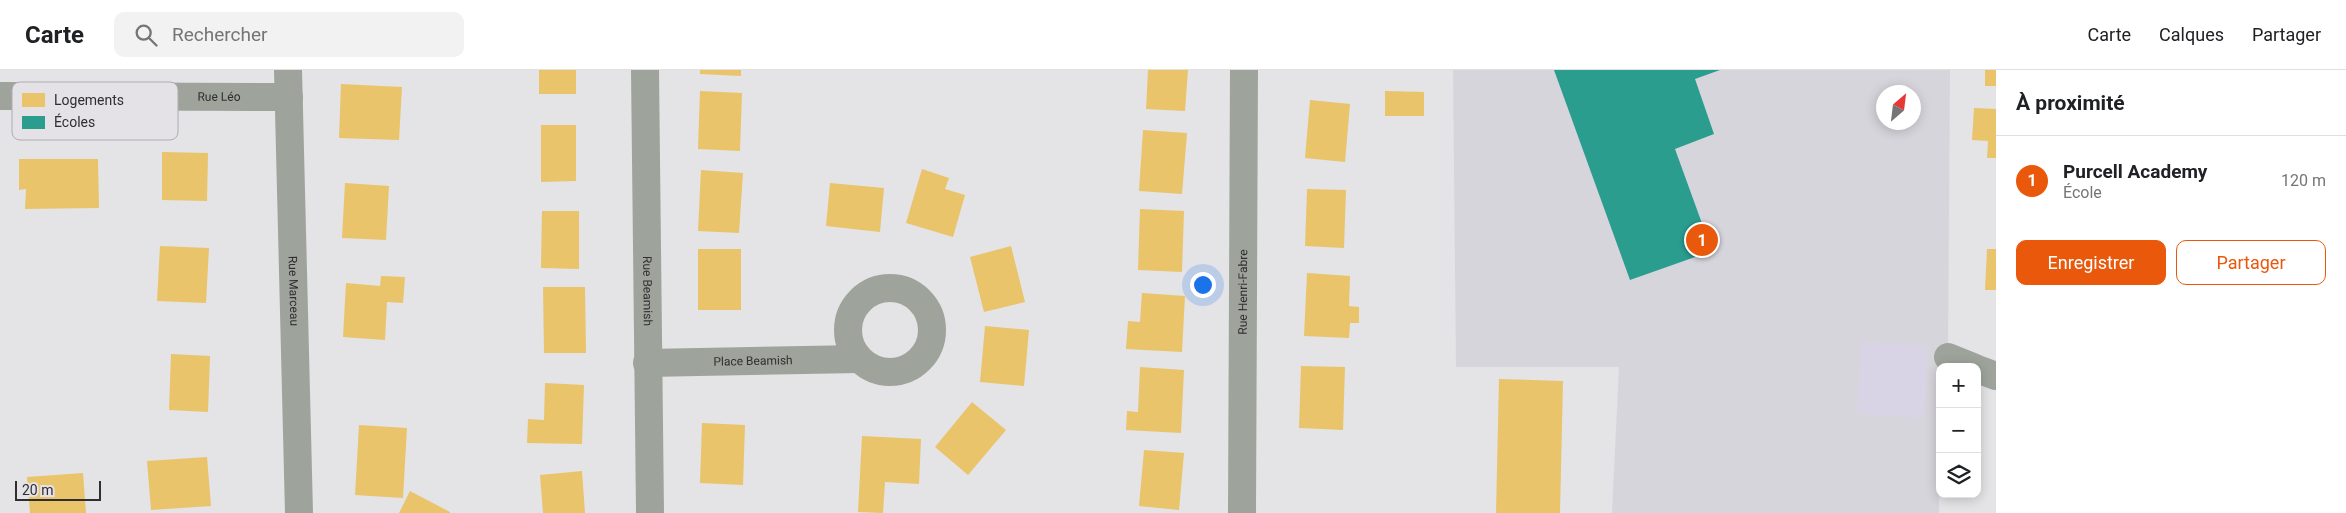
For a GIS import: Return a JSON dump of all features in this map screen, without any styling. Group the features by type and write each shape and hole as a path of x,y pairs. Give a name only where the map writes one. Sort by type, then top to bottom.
{"street":[{"name":"Rue Marceau","path":"288,70 299,513"},
{"name":"Rue Beamish","path":"645,70 650,513"},
{"name":"Rue Henri-Fabre","path":"1242,513 1244,70"},
{"name":"Rue Léo","path":"178,97 289,97"},
{"path":"1948,357 1963,363"},
{"name":"Place Beamish","path":"647,363 859,360"},
{"path":"1981,370 1996,376"}],"shaded area":[{"path":"1453,70 1950,70 1948,357 1943,363 1936,363 1936,498 1939,498 1939,513 1612,513 1619,367 1456,367"},
{"path":"1861,342 1928,345 1924,418 1857,414"}],"building: Logements":[{"path":"539,70 576,70 576,94 539,94"},
{"path":"700,70 741,70 741,76 700,74"},
{"path":"1148,70 1188,70 1185,111 1146,109"},
{"path":"1985,70 1996,70 1996,86 1985,86"},
{"path":"341,84 402,87 399,140 339,138"},
{"path":"700,91 742,93 740,151 698,149"},
{"path":"1385,91 1424,92 1424,116 1385,116"},
{"path":"1310,100 1350,104 1345,162 1305,158"},
{"path":"1974,108 1996,109 1996,158 1987,158 1988,141 1972,140"},
{"path":"541,125 576,125 576,181 541,182"},
{"path":"1143,130 1187,133 1182,194 1139,191"},
{"path":"162,152 208,153 207,201 162,200"},
{"path":"19,159 98,159 99,208 25,209 26,189 19,190"},
{"path":"922,169 949,178 945,189 965,195 953,237 906,223"},
{"path":"701,170 743,173 739,233 698,231"},
{"path":"345,183 389,186 386,240 342,238"},
{"path":"830,183 884,188 880,232 826,226"},
{"path":"1307,189 1346,190 1344,248 1305,246"},
{"path":"1140,209 1184,211 1182,272 1138,270"},
{"path":"542,211 579,211 579,269 541,268"},
{"path":"160,246 209,248 206,303 157,301"},
{"path":"1011,246 1025,302 984,312 970,257"},
{"path":"698,249 741,249 741,310 698,310"},
{"path":"1987,249 1996,249 1996,290 1985,290"},
{"path":"1307,273 1350,276 1349,306 1359,307 1359,323 1350,323 1349,338 1304,336"},
{"path":"381,276 405,277 403,303 387,302 385,340 343,337 346,283 380,286"},
{"path":"543,287 585,287 586,353 544,353"},
{"path":"1142,293 1185,296 1182,352 1126,349 1128,321 1140,322"},
{"path":"985,326 1029,330 1024,386 980,382"},
{"path":"171,354 210,356 208,412 169,410"},
{"path":"1301,366 1345,367 1343,430 1299,428"},
{"path":"1140,367 1184,370 1181,433 1126,430 1127,411 1138,412"},
{"path":"1499,379 1563,381 1560,513 1496,513"},
{"path":"545,383 584,385 582,444 527,443 528,419 544,420"},
{"path":"972,402 1006,430 968,475 935,447"},
{"path":"702,423 745,425 743,485 700,483"},
{"path":"359,425 407,428 403,498 355,495"},
{"path":"862,436 921,439 919,484 885,482 883,513 858,512"},
{"path":"1144,450 1184,453 1179,510 1139,506"},
{"path":"207,457 211,506 151,510 147,461"},
{"path":"582,471 585,513 543,513 540,475"},
{"path":"83,473 86,513 30,513 27,477"},
{"path":"410,491 450,512 450,513 399,513"}],"building: Écoles":[{"path":"1554,70 1720,70 1695,79 1714,134 1675,149 1712,251 1630,280"}],"place":[{"name":"Purcell Academy","path":"1702,240"}]}
